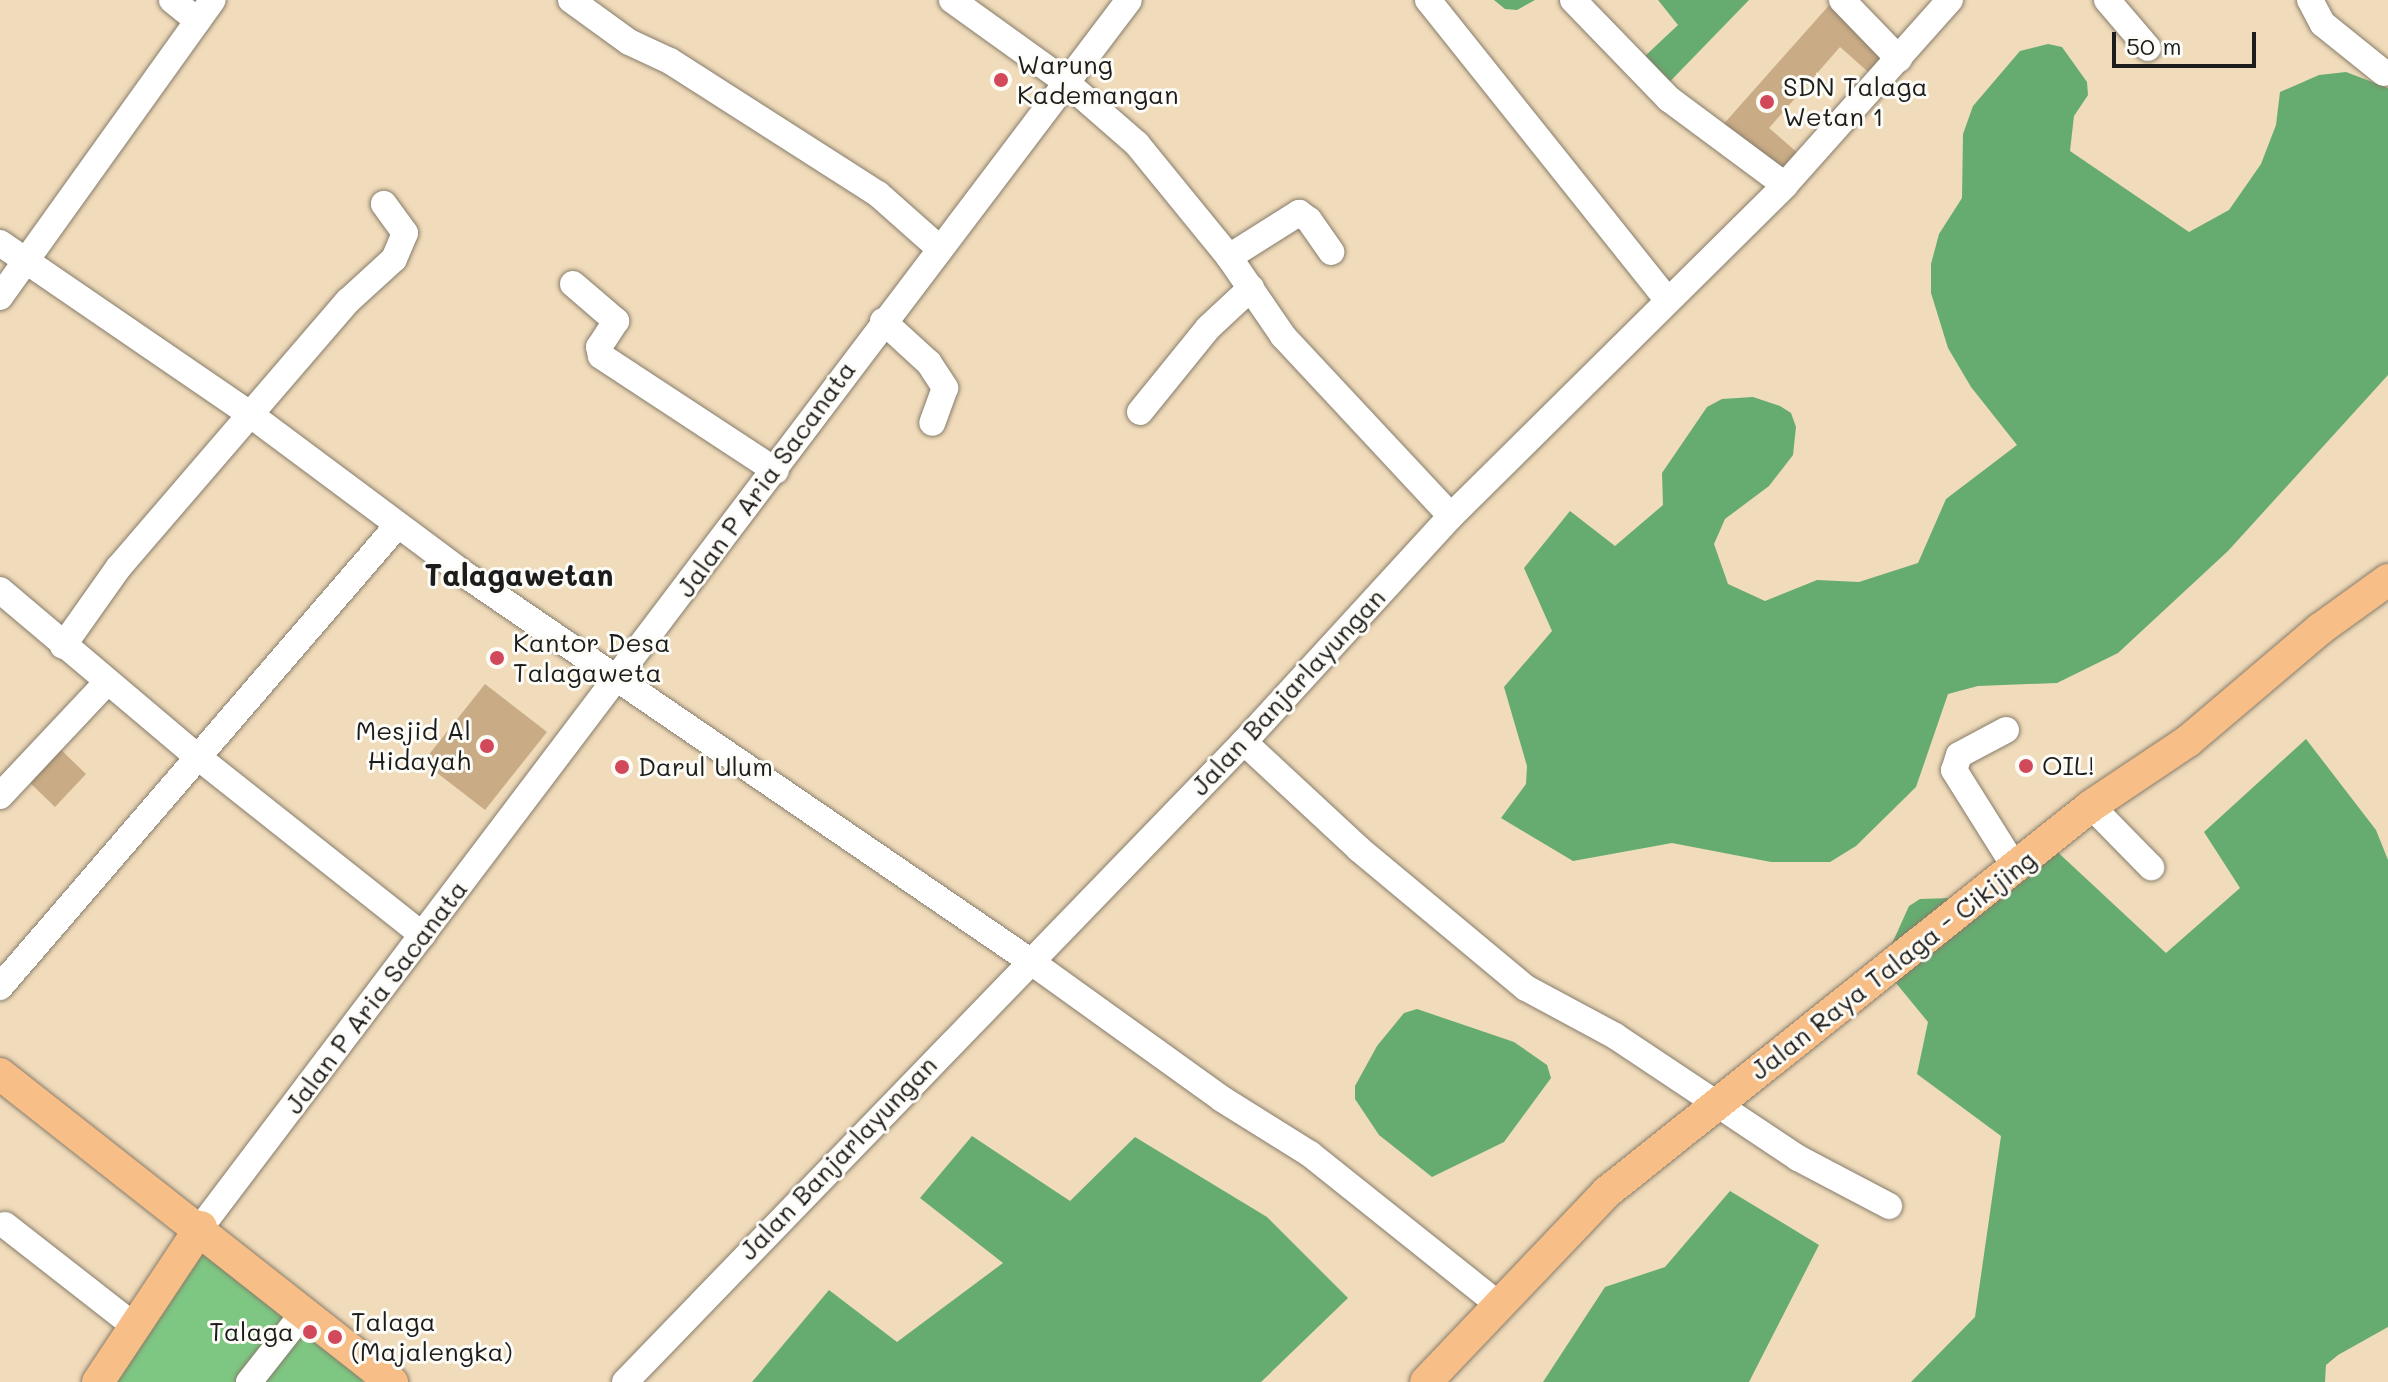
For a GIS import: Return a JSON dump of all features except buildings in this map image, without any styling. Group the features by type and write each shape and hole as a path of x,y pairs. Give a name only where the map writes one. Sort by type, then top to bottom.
{"main road":[{"name":"Jalan Raya Talaga - Cikijing","path":"1426,1382 1607,1192 2016,869 2091,806 2188,741 2320,629 2388,580"},
{"path":"0,1074 201,1227 392,1382"},
{"path":"98,1382 137,1328 201,1227"}],"street":[{"path":"0,297 206,10 172,0"},
{"path":"571,0 629,42 670,61 878,194 939,248"},
{"path":"952,0 1066,82 1137,144 1229,257 1321,379 1451,516"},
{"name":"Jalan P Aria Sacanata","path":"201,1227 776,471 883,321 1129,0"},
{"path":"1428,0 1666,298"},
{"path":"1573,0 1669,99 1785,185"},
{"path":"1842,0 1899,59"},
{"name":"Jalan Banjarlayungan","path":"625,1382 1244,742 1451,516 1666,298 1785,185 1950,0"},
{"path":"2107,0 2148,48"},
{"path":"2310,0 2323,24 2384,73"},
{"path":"63,646 119,567 403,246 405,233 384,204"},
{"path":"1229,257 1299,213 1309,220 1331,252"},
{"path":"0,243 251,415 397,526 1030,961 1222,1099 1310,1154 1498,1304"},
{"path":"573,284 616,321 599,347 601,356 776,471"},
{"path":"1140,412 1208,328 1251,288"},
{"path":"883,321 929,363 945,388 932,423"},
{"path":"0,987 196,755 397,526"},
{"path":"0,590 196,755 422,935"},
{"path":"0,796 107,682"},
{"path":"2006,730 1959,755 1954,770 2016,869"},
{"path":"1244,742 1471,947 1526,988 1615,1036 1798,1158 1889,1206"},
{"path":"2091,806 2151,867"},
{"path":"5,1225 137,1328"},
{"path":"249,1382 304,1312"}],"green space":[{"path":"1494,0 1535,0 1517,10 1505,9"},
{"path":"1658,0 1749,0 1653,99 1627,73 1678,25"},
{"path":"2048,44 2062,47 2087,82 2088,95 2074,116 2070,151 2189,232 2229,210 2261,164 2276,125 2280,92 2319,75 2346,72 2388,88 2388,375 2228,551 2118,653 2057,683 1978,686 1948,694 1916,787 1856,846 1830,862 1771,862 1672,843 1573,861 1501,818 1526,784 1527,766 1504,687 1552,631 1524,568 1570,511 1615,546 1663,505 1662,473 1707,407 1722,399 1753,397 1791,413 1796,427 1793,455 1769,486 1725,519 1714,544 1728,584 1765,601 1817,580 1859,582 1918,563 1946,499 2017,445 1971,387 1948,348 1931,293 1931,264 1939,234 1962,198 1963,134 1973,106 2020,51"},
{"path":"2306,739 2376,830 2388,860 2388,1327 2326,1365 2325,1382 1911,1382 1975,1317 2001,1136 1917,1074 1928,1022 1882,966 1909,906 1920,899 1984,897 2050,845 2166,953 2240,888 2204,832"},
{"path":"1417,1009 1514,1042 1547,1065 1551,1078 1504,1142 1432,1177 1379,1135 1355,1099 1355,1086 1377,1046 1404,1013"},
{"path":"972,1136 1070,1201 1135,1137 1267,1217 1348,1298 1261,1382 752,1382 829,1290 897,1342 1003,1263 920,1198"},
{"path":"1730,1191 1819,1245 1749,1382 1543,1382 1605,1287 1665,1267"},
{"path":"203,1233 364,1380 85,1382"}],"place":[{"name":"Warung Kademangan","path":"1001,80"},
{"name":"SDN Talaga Wetan 1","path":"1767,102"},
{"name":"Kantor Desa Talagaweta","path":"497,658"},
{"name":"Mesjid Al Hidayah","path":"487,746"},
{"name":"OIL!","path":"2026,766"},
{"name":"Darul Ulum","path":"622,767"},
{"name":"Talaga","path":"310,1332"},
{"name":"Talaga (Majalengka)","path":"335,1337"}],"district":[{"name":"Talagawetan","path":"519,574"}]}
